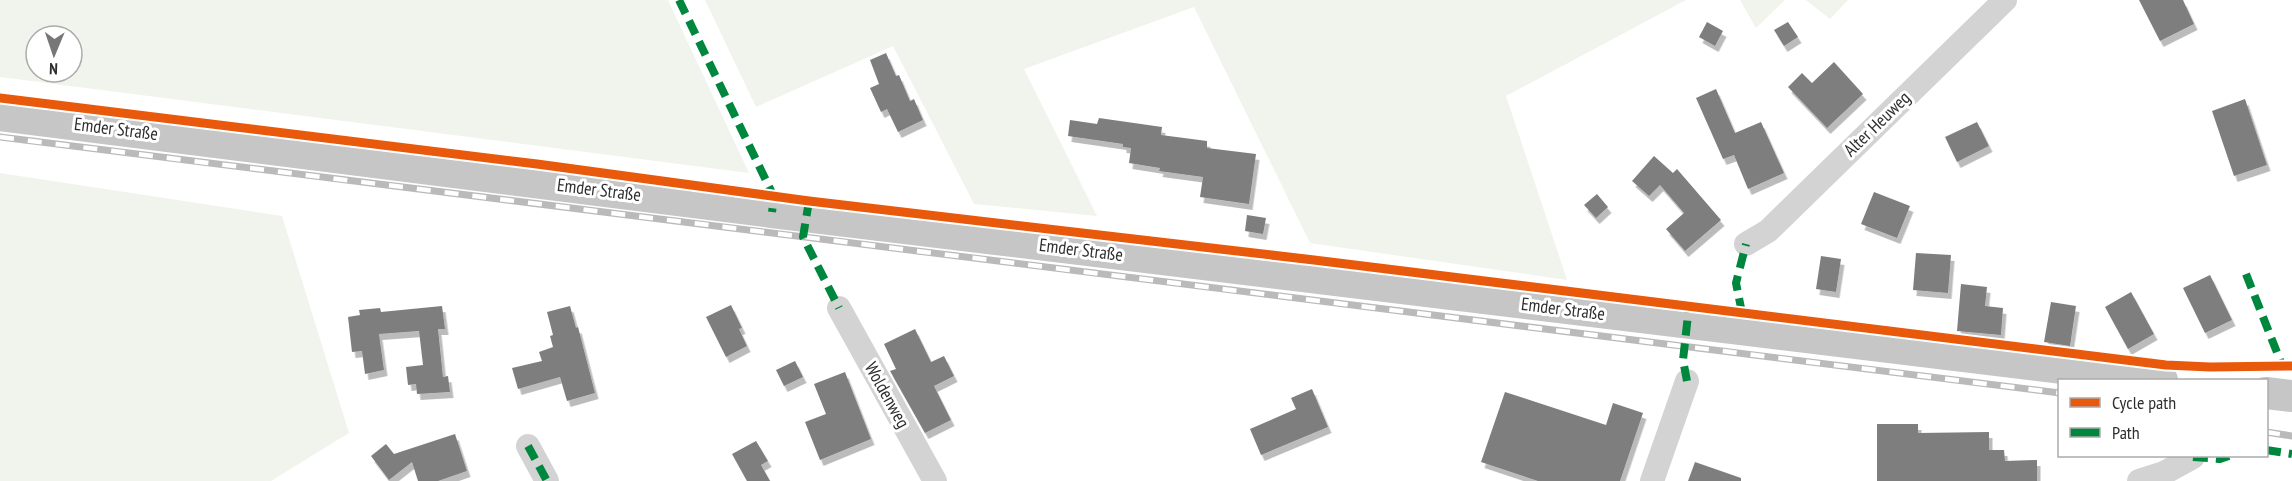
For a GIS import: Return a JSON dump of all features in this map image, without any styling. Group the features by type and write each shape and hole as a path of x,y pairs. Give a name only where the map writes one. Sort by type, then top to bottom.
{"main road":[{"name":"Emder Straße","path":"0,115 2146,379"},
{"path":"2268,393 2292,396"}],"street":[{"name":"Alter Heuweg","path":"1746,244 1768,231 2005,0"},
{"name":"Woldenweg","path":"839,308 935,481"},
{"path":"1652,481 1687,381"},
{"path":"528,446 547,481"},
{"path":"2139,481 2164,473 2191,457"}],"shaded area":[{"path":"0,0 668,0 749,173 55,84 84,84 84,24 24,24 24,80 0,77"},
{"path":"705,0 1686,0 1506,96 1567,280 1310,243 1194,7 1024,69 1097,216 974,204 893,46 756,107"},
{"path":"1740,0 1785,0 1756,28"},
{"path":"1806,0 1848,0 1830,19"},
{"path":"0,173 282,216 349,433 271,481 0,481"}],"building":[{"path":"2139,0 2183,0 2194,24 2160,41"},
{"path":"1707,22 1723,31 1715,46 1699,37"},
{"path":"1788,22 1798,37 1784,46 1774,30"},
{"path":"886,53 896,76 899,75 910,101 914,99 923,120 898,132 887,109 881,112 870,88 879,84 870,60"},
{"path":"1834,62 1863,94 1827,128 1788,87 1802,73 1812,83"},
{"path":"1716,89 1735,133 1761,122 1784,173 1748,189 1734,155 1723,159 1696,98"},
{"path":"2245,99 2267,165 2234,176 2212,111"},
{"path":"1099,118 1162,127 1161,135 1207,141 1207,148 1256,154 1249,204 1200,197 1203,177 1159,171 1160,168 1129,163 1131,148 1123,147 1123,144 1068,136 1070,120 1097,124"},
{"path":"1977,122 1989,146 1957,162 1945,137"},
{"path":"1654,156 1673,173 1677,169 1721,220 1685,251 1666,229 1684,213 1660,185 1649,196 1632,181"},
{"path":"1874,192 1910,206 1897,238 1861,224"},
{"path":"1597,194 1608,207 1596,218 1584,205"},
{"path":"1247,215 1266,218 1263,234 1245,231"},
{"path":"1916,253 1951,255 1948,293 1913,290"},
{"path":"1821,256 1841,259 1836,292 1816,289"},
{"path":"2210,275 2232,320 2205,333 2183,288"},
{"path":"1961,284 1987,287 1985,306 2003,308 2001,335 1957,331"},
{"path":"2131,292 2154,334 2128,349 2105,307"},
{"path":"2051,302 2076,306 2070,346 2044,342"},
{"path":"731,305 742,328 739,329 747,346 726,357 706,317"},
{"path":"442,306 445,329 438,329 443,377 448,376 450,392 417,394 416,384 408,385 406,367 423,365 419,331 379,334 384,370 365,374 362,351 352,352 348,317 360,315 359,310 380,308 381,312"},
{"path":"570,306 576,328 578,327 595,393 567,401 560,377 518,389 512,368 542,361 539,352 553,347 550,336 553,335 547,312"},
{"path":"915,329 931,362 944,356 954,376 934,386 951,420 925,433 890,371 896,369 884,344"},
{"path":"795,361 803,377 784,386 776,370"},
{"path":"845,372 871,439 820,460 805,422 826,414 814,384"},
{"path":"1312,389 1328,427 1261,455 1250,429 1296,409 1291,398"},
{"path":"1505,392 1606,425 1613,403 1643,413 1620,481 1538,481 1481,462"},
{"path":"1877,424 1918,424 1918,433 1989,432 1989,450 2004,450 2005,461 2037,460 2037,481 1877,481"},
{"path":"455,434 467,471 438,481 418,481 412,462 389,480 371,456 386,444 394,454"},
{"path":"756,441 768,461 761,465 770,481 747,481 732,454"},
{"path":"1695,462 1741,478 1741,481 1688,481"}],"railway":[{"path":"0,137 2058,393"},
{"path":"2268,432 2292,436"}],"marked path":[{"path":"679,0 774,197 772,212"},
{"path":"809,201 803,237 839,308"},
{"path":"1742,313 1736,283 1746,244"},
{"path":"2246,274 2282,365"},
{"path":"1687,381 1683,360 1689,306"},
{"path":"528,446 547,481"},
{"path":"2268,450 2292,454"},
{"path":"2193,457 2220,459 2226,457"}],"cycle path":[{"path":"0,98 537,164 809,201 1314,260 2166,365 2292,366"}]}
